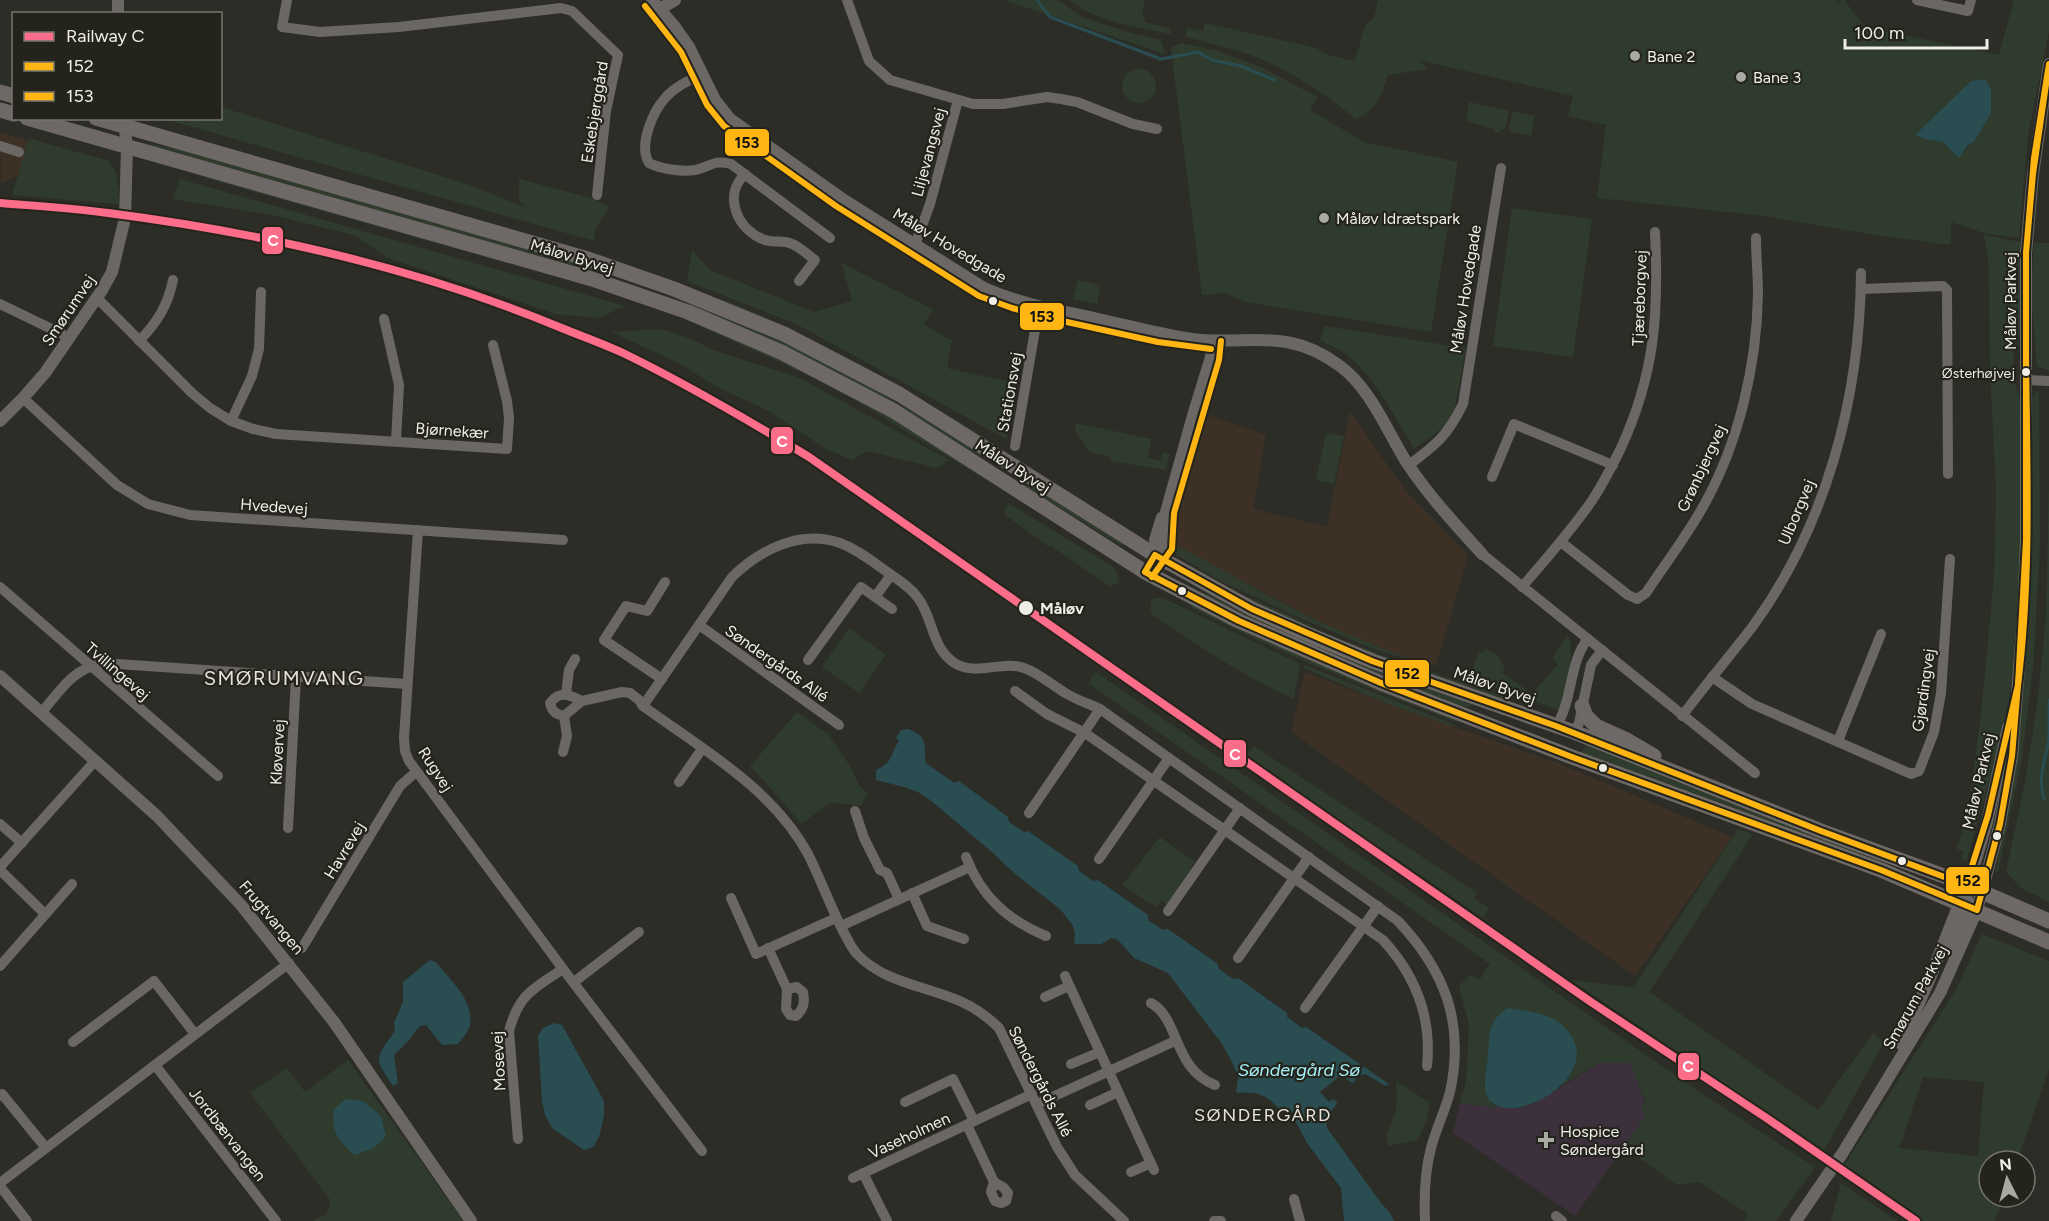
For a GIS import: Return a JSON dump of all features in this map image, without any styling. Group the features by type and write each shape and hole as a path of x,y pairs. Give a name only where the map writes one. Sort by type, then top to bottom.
{"main road":[{"name":"Måløv Byvej","path":"34,120 592,279 688,312 781,352 894,411 1145,572 1250,626 1381,683 1498,729 1766,827 1968,906 2049,942"},
{"name":"Måløv Byvej","path":"108,120 125,123 588,259 674,289 784,334 899,393 1155,555 1252,609 1372,661 1574,732 1821,831 1966,885 2049,921"},
{"path":"1582,706 1586,716 1596,726 1625,739 1689,778"},
{"path":"1470,718 1476,711 1487,710 1525,721 1550,723"},
{"path":"1498,729 1514,727 1562,741 1574,732"}],"street":[{"name":"Eskebjerggård","path":"287,0 282,27 320,32 405,26 561,8 572,11 618,55 606,111 597,195"},
{"path":"656,4 675,0"},
{"name":"Liljevangsvej","path":"848,0 869,61 890,80 958,100 987,105 1047,97 1061,99 1077,102 1133,123 1157,129"},
{"path":"1917,0 1968,11 1971,0"},
{"name":"Måløv Hovedgade","path":"656,4 689,47 715,100 730,119 841,198 984,288 1001,296 1039,307 1185,338 1293,342 1342,367 1369,399 1409,465 1456,526 1482,554 1755,773"},
{"name":"Måløv Parkvej","path":"1968,906 1983,892 2008,784 2018,684 2026,540 2026,253 2038,130 2049,64"},
{"path":"702,74 680,85 660,105 649,128 645,157 652,165 668,169 695,170 721,161 731,164 830,238"},
{"name":"Liljevangsvej","path":"915,245 930,204 958,100"},
{"name":"Smørumvej","path":"2,415 23,398 50,365 97,298 112,272 121,235 126,198 125,123"},
{"path":"0,146 20,152"},
{"name":"Måløv Hovedgade","path":"1409,465 1436,445 1452,427 1463,404 1501,168"},
{"path":"745,174 735,190 734,203 744,228 754,236 768,241 792,243 815,260 799,281"},
{"name":"Tjæreborgvej","path":"1522,587 1593,500 1632,423 1645,386 1652,353 1658,280 1655,232"},
{"name":"Grønbjergvej","path":"1561,542 1628,595 1638,598 1646,593 1704,505 1725,458 1740,415 1749,379 1758,294 1756,238"},
{"name":"Ulborgvej","path":"1682,716 1753,625 1779,584 1803,539 1821,496 1840,441 1851,389 1858,341 1861,273"},
{"path":"139,341 159,318 173,280"},
{"path":"1861,289 1943,286 1947,290 1948,474"},
{"path":"231,421 252,376 259,349 261,292"},
{"name":"Bjørnekær","path":"97,298 192,393 210,408 231,421 276,434 507,449 509,418 507,401 493,345"},
{"path":"0,304 62,334"},
{"name":"Stationsvej","path":"1015,446 1039,307"},
{"name":"Bjørnekær","path":"384,319 399,385 396,441"},
{"path":"1145,572 1155,555 1154,540 1160,519 1165,512 1192,412 1210,357 1212,340"},
{"path":"2026,380 2049,381"},
{"name":"Hvedevej","path":"23,398 117,485 148,504 190,515 563,540"},
{"path":"1492,477 1514,424 1612,465"},
{"name":"Rugvej","path":"418,530 406,684 405,751 416,772 702,1151"},
{"name":"Søndergårds Allé","path":"643,706 732,577 744,565 770,549 806,539 839,543 863,555 911,590 920,600 944,654 957,664 965,668 1015,666 1025,668 1070,696 1100,709 1398,921 1428,957 1444,987 1452,1014 1455,1042 1449,1093 1431,1149 1425,1221"},
{"name":"Gjørdingvej","path":"1712,677 1752,704 1911,774 1919,771 1934,732 1941,693 1950,558"},
{"path":"891,575 875,597 892,609"},
{"path":"662,679 604,640 626,606 647,611 665,582"},
{"name":"Tvillingevej","path":"0,587 218,776"},
{"name":"Søndergårds Allé","path":"808,660 861,587 875,597"},
{"name":"Søndergårds Allé","path":"699,625 839,724"},
{"path":"1838,741 1881,634"},
{"path":"1550,723 1563,715 1580,654 1588,639"},
{"path":"1574,732 1579,723 1591,665 1602,650"},
{"path":"566,694 569,669 575,659"},
{"path":"42,713 77,672 103,663 406,684"},
{"name":"Frugtvangen","path":"0,676 157,816 241,904 334,1022 471,1221"},
{"name":"Kløvervej","path":"288,828 296,677"},
{"name":"Måløv Parkvej","path":"1968,906 1966,885 1987,822 2018,684"},
{"path":"1015,691 1047,714 1085,733 1383,940 1397,955 1418,991 1428,1033 1427,1066"},
{"name":"Søndergårds Allé","path":"564,716 582,701 622,692 630,693 643,706 749,783 788,825 807,854 838,922 854,951 868,965 889,977 962,1002 984,1014 999,1028 1057,1147 1075,1175 1124,1221"},
{"path":"563,752 567,736 564,716 555,714 550,703 558,695 566,694 582,701"},
{"path":"1029,813 1100,709"},
{"path":"679,782 702,749"},
{"path":"1099,859 1169,758"},
{"path":"45,914 0,868 95,761"},
{"name":"Havrevej","path":"302,948 400,786 416,772"},
{"path":"1168,911 1240,808"},
{"path":"855,811 864,838 879,870 887,873 899,899"},
{"path":"0,824 22,843"},
{"path":"1238,958 1309,857"},
{"path":"731,898 756,954 899,899 968,862 980,886 1000,910 1026,928 1046,936"},
{"path":"0,966 72,884"},
{"path":"912,893 927,926 964,939"},
{"path":"1305,1008 1378,906"},
{"name":"Smørum Parkvej","path":"1796,1221 1842,1154 1935,1001 1954,965 1968,906"},
{"name":"Smørum Parkvej","path":"1876,1097 1968,906"},
{"path":"574,982 639,932"},
{"path":"768,948 788,989"},
{"path":"27,1221 0,1185 289,963"},
{"name":"Mosevej","path":"518,1139 509,1032 512,1019 519,1004 530,991 563,969"},
{"path":"73,1042 154,981 195,1034"},
{"path":"1045,997 1067,981 1153,1166 1131,1172"},
{"path":"1150,1003 1161,1008 1175,1041 1194,1073 1203,1081 1215,1085"},
{"name":"Vaseholmen","path":"887,1221 858,1175 971,1123 1109,1071 1175,1041"},
{"path":"1071,1065 1100,1052"},
{"name":"Jordbærvangen","path":"155,1065 276,1221"},
{"name":"Vaseholmen","path":"905,1102 954,1079 994,1182"},
{"path":"1090,1105 1118,1092"},
{"path":"0,1096 2,1094 46,1148"},
{"path":"1294,1199 1300,1221"},
{"path":"1214,1221 1221,1221"}],"shaded area":[{"path":"0,132 28,140 19,175 1,184"},
{"path":"1350,412 1406,491 1468,555 1436,666 1360,640 1318,621 1176,545 1174,536 1181,479 1202,413 1266,435 1253,509 1327,527"},
{"path":"1305,672 1385,703 1558,763 1732,837 1635,976 1291,732"},
{"name":"Hospice Søndergård","path":"1630,1062 1645,1103 1645,1117 1575,1216 1453,1133 1460,1103 1516,1108 1534,1104 1599,1063"}],"green space":[{"path":"1004,0 1058,0 1082,17 1161,40 1165,54"},
{"path":"1069,0 1145,0 1142,16 1145,22 1171,29 1171,34 1105,19"},
{"path":"1378,0 1836,0 1839,4 1841,0 1844,0 1865,27 1999,55 2014,0 2049,0 2049,31 2028,135 2019,238 1987,234 1951,222 1951,245 1764,216 1597,198 1606,125 1568,116 1573,96 1419,60 1428,69 1388,75 1373,107 1356,119 1313,88 1266,61 1236,50 1186,37 1187,28 1203,31 1205,23 1317,48 1325,54 1355,61 1365,26 1374,17","holes":["1946,104 1982,128 1959,158 1943,142 1915,135 1934,119"]},
{"name":"Måløv Idrætspark","path":"1181,43 1218,51 1261,67 1318,97 1310,110 1364,142 1458,162 1431,332 1245,302 1226,293 1202,295 1171,48"},
{"path":"1139,69 1151,74 1156,86 1151,98 1139,103 1127,98 1122,86 1127,74"},
{"path":"1469,102 1509,111 1505,129 1495,132 1494,129 1466,121"},
{"path":"222,107 470,185 527,208 519,201 519,179 594,199 609,207 595,230 594,241 168,120 222,120"},
{"path":"1513,111 1535,116 1531,136 1508,131"},
{"path":"28,140 109,161 117,175 119,204 12,195"},
{"path":"147,145 184,150 565,259 596,270 596,272"},
{"path":"202,177 211,178 564,279"},
{"path":"180,179 625,306 599,318 556,314 388,258 354,235 272,215 173,199"},
{"path":"1512,208 1592,219 1573,357 1493,346"},
{"path":"1984,235 2020,242 2020,329 2014,352 2013,378 2020,399 2019,612 2005,723 1967,860 1961,859 1964,852 1957,849 1968,811 1981,714 1994,578 1996,489 1990,372 1989,266"},
{"path":"2034,243 2049,243 2049,371 2037,366 2031,294"},
{"path":"692,250 710,270 814,312 852,301 842,263 934,310 923,324 952,341 947,364 950,369 1011,382 1015,387 1006,439 796,324 687,281"},
{"path":"1078,280 1100,285 1097,304 1073,299"},
{"path":"675,298 756,330 833,367 982,453 981,457 836,372"},
{"path":"724,300 827,347 990,441 988,443 723,302"},
{"path":"696,324 749,344 896,418 998,483 996,486 855,400 807,375"},
{"path":"1325,326 1466,348 1455,407 1445,426 1414,449 1374,384 1355,361 1320,340"},
{"path":"661,329 689,338 713,350 800,378 949,460 937,468 868,451 852,460 826,449 770,412 712,384 679,363 611,332"},
{"path":"2039,391 2040,544 2033,668 2021,763 1998,872 1995,872 2008,814 2026,651 2031,568 2032,399"},
{"path":"1076,423 1151,439 1148,458 1161,461 1163,452 1170,455 1165,470 1111,461 1111,457 1090,452 1075,431"},
{"path":"1326,433 1344,436 1334,484 1316,480"},
{"path":"2049,478 2049,902 2021,888 2006,872 2025,782 2038,698 2046,619"},
{"path":"1029,483 1124,543 1122,546 1026,487"},
{"path":"1008,503 1112,566 1117,572 1119,582 1110,587 1050,545 1049,547 1004,514"},
{"path":"1172,536 1176,545 1302,613 1416,661 1376,650 1218,580 1175,554"},
{"path":"1181,582 1242,610 1475,704 1464,709 1312,648 1179,584"},
{"path":"1228,589 1342,640 1512,699 1510,702 1431,676 1306,628"},
{"path":"1155,598 1163,598 1300,664 1294,699 1220,659 1150,613 1151,601"},
{"path":"1193,605 1454,718 1459,723 1290,655 1191,607"},
{"path":"849,628 886,655 859,693 822,667"},
{"path":"1568,635 1570,662 1559,710 1470,679 1478,652 1482,653 1485,648 1498,656 1505,669 1503,673 1532,694 1558,664 1552,658"},
{"path":"1305,665 1458,726 1451,726 1385,703 1303,668"},
{"path":"1096,672 1695,1089 1815,1167 1776,1221 1744,1221 1748,1214 1700,1182 1677,1185 1624,1147 1645,1117 1641,1108 1645,1102 1630,1063 1599,1063 1560,1086 1571,1074 1576,1063 1491,1103 1498,1108 1460,1103 1466,1081 1469,1025 1459,986 1470,975 1480,979 1490,964 1088,683"},
{"path":"797,712 828,734 852,769 859,786 868,793 861,806 831,802 801,824 750,766"},
{"path":"1589,743 1895,865 1868,859 1580,753"},
{"path":"1254,746 1477,893 1474,898 1489,908 1483,918 1245,755"},
{"path":"1738,829 1753,834 1648,991 1818,1110 1873,1033 1884,1042 1824,1151 1571,980 1638,988 1634,986"},
{"path":"1160,837 1195,862 1167,904 1161,901 1156,907 1122,885"},
{"path":"1982,934 2049,961 2049,1069 2021,1149 1979,1149 1984,1082 1923,1077 1899,1148 1977,1156 1977,1209 2000,1209 1995,1221 1923,1221 1843,1167 1957,988"},
{"path":"348,1060 462,1221 312,1221 329,1210 330,1200 250,1093 287,1068 305,1092"},
{"path":"1396,1081 1430,1103 1418,1140 1388,1146 1386,1135 1395,1115 1397,1103"},
{"path":"1841,1183 1897,1221 1831,1221"}],"water":[{"path":"1985,79 1991,89 1991,113 1974,142 1968,145 1959,158 1943,142 1915,135 1971,81"},
{"name":"Søndergård Sø","path":"908,729 923,739 926,763 954,783 959,781 1008,817 1009,822 1024,832 1028,831 1078,866 1079,871 1093,881 1098,880 1148,915 1148,920 1163,930 1168,929 1218,964 1218,968 1233,979 1238,978 1287,1013 1287,1017 1302,1028 1306,1027 1389,1084 1386,1086 1365,1074 1358,1076 1326,1118 1327,1128 1394,1221 1344,1221 1341,1188 1307,1143 1296,1122 1295,1115 1289,1111 1282,1111 1262,1095 1236,1093 1238,1077 1222,1044 1168,973 1134,958 1118,940 1112,938 1101,944 1074,944 1073,926 1061,910 1014,873 930,800 918,792 876,780 876,770 889,761 899,741 896,738 901,730"},
{"path":"430,960 436,962 464,998 470,1015 469,1027 458,1044 442,1045 426,1025 420,1026 394,1055 398,1083 393,1086 382,1069 380,1053 395,1031 394,1023 403,1002 403,982"},
{"path":"1508,1008 1552,1018 1572,1037 1577,1055 1571,1072 1559,1087 1542,1099 1523,1106 1505,1108 1492,1102 1485,1088 1485,1081 1491,1029 1496,1018"},
{"path":"554,1023 562,1025 604,1101 604,1116 599,1137 593,1147 584,1150 552,1128 545,1115 538,1036 543,1028"},
{"path":"346,1099 363,1101 381,1116 386,1136 374,1148 354,1155 339,1139 333,1124 334,1109"}],"pier":[{"path":"1341,1075 1352,1083 1338,1103 1333,1099 1329,1102 1320,1092"}],"waterway":[{"path":"1037,0 1050,17 1161,59 1198,52 1212,60 1241,66 1274,80"},
{"path":"2044,799 2041,783 2049,738 2049,700"}],"rail line":[{"name":"C","path":"0,203 166,221 283,242 340,256 454,288 509,307 616,350 670,377 809,457 1591,1002 1768,1119 1916,1221"}],"transit line":[{"name":"153","path":"645,6 681,52 707,105 724,126 836,206 979,296 1044,317 1158,342 1211,349"},
{"name":"152","path":"2049,64 2033,174 2026,253 2034,158 2049,64"},
{"name":"152","path":"2026,253 2026,352"},
{"name":"152","path":"2026,253 2026,352"},
{"name":"153","path":"1152,577 1172,549 1174,513 1219,360 1221,341"},
{"name":"152","path":"2018,685 2026,540 2026,352"},
{"name":"152","path":"2018,685 2027,561 2026,352"},
{"name":"152","path":"1155,555 1252,609 1372,661 1556,726 1821,831 1966,885 1988,815 2018,685 2012,756 2000,824 1977,910 1881,870 1572,757 1381,683 1239,621 1145,572 1155,555"}],"place":[{"name":"Bane 2","path":"1635,56"},
{"name":"Bane 3","path":"1741,77"},
{"name":"Måløv Idrætspark","path":"1324,218"},
{"name":"Østerhøjvej","path":"2026,372"},
{"name":"Måløv","path":"1026,608"},
{"name":"Hospice Søndergård","path":"1546,1140"}],"district":[{"name":"SMØRUMVANG","path":"284,678"},
{"name":"SØNDERGÅRD","path":"1263,1115"}]}
